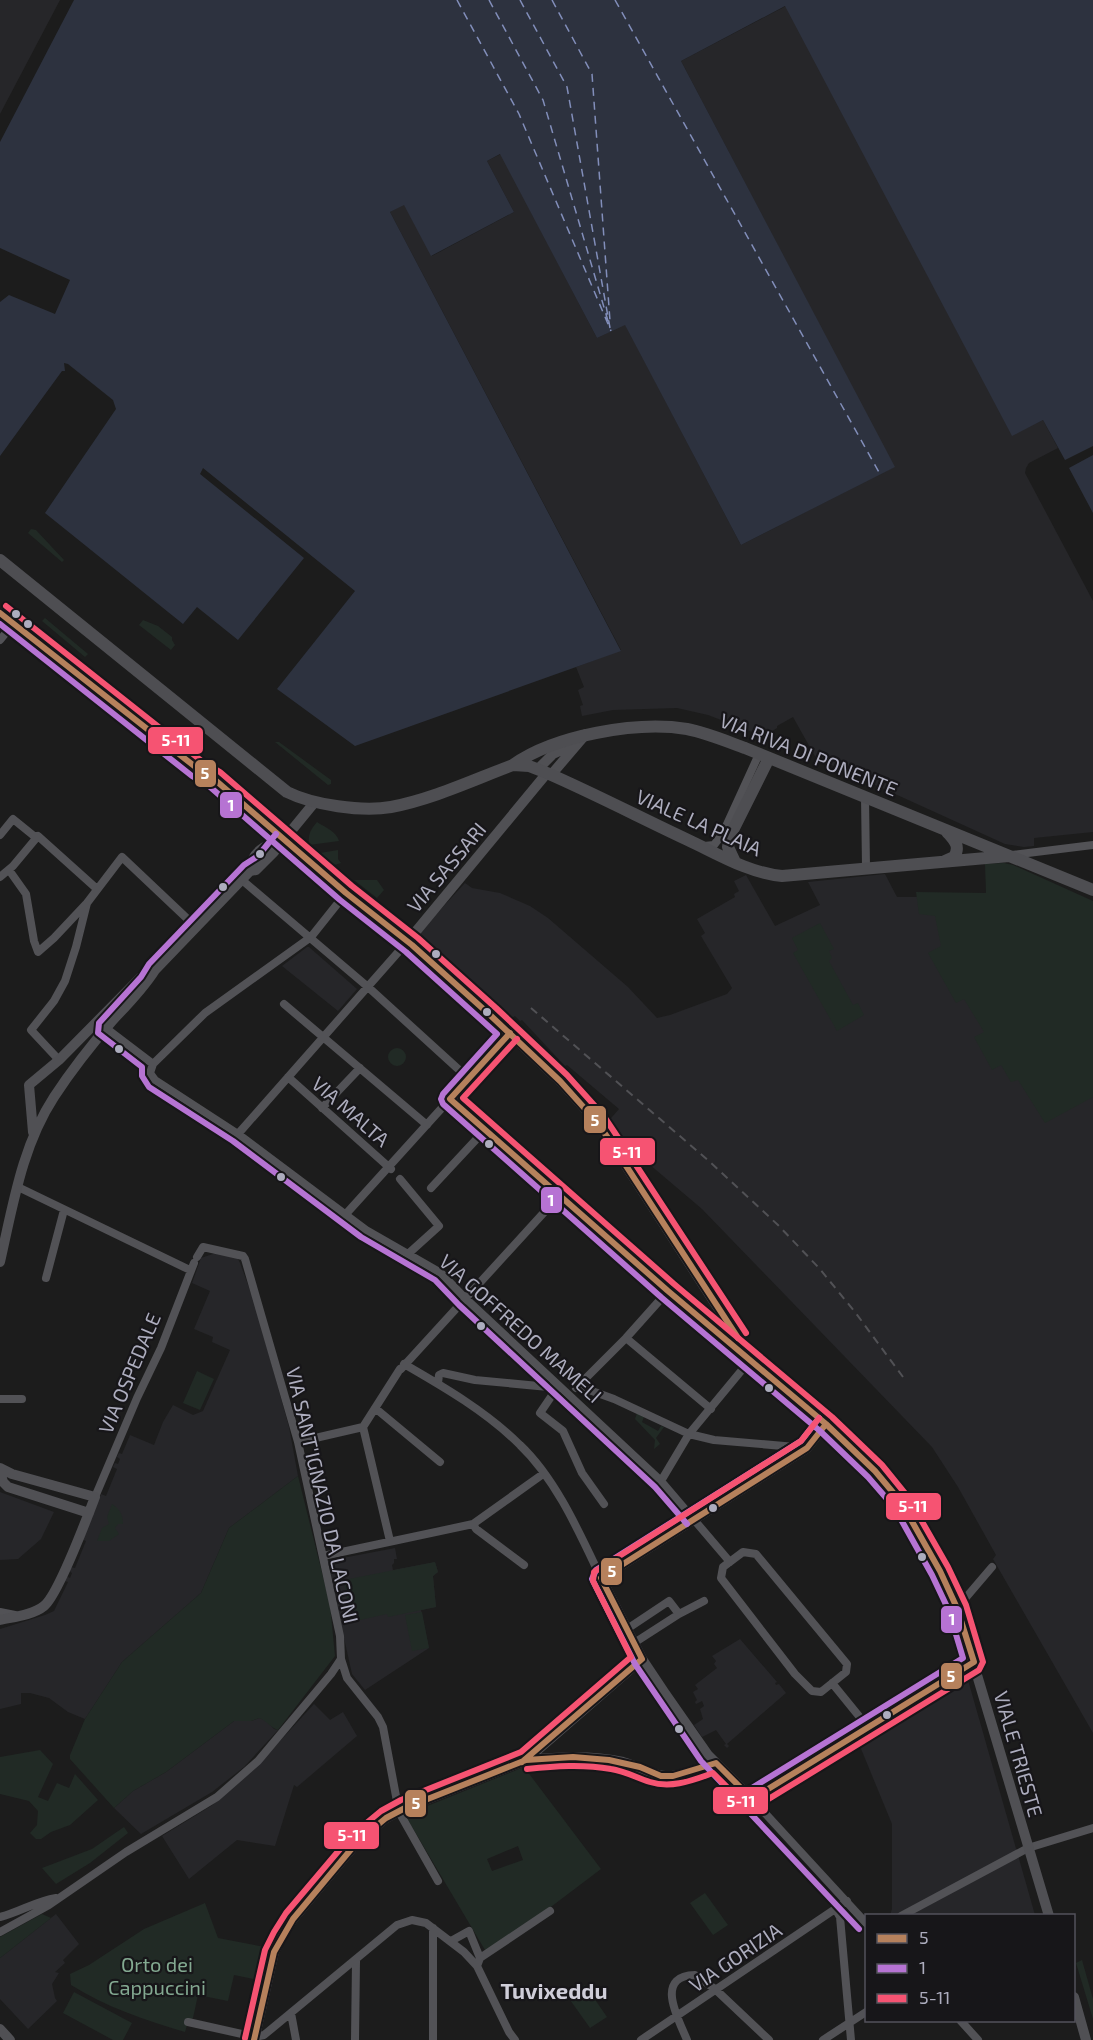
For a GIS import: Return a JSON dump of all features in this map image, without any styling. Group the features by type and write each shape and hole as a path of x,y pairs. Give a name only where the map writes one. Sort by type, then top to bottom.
{"main road":[{"name":"VIA RIVA DI PONENTE","path":"0,560 288,792 314,803 386,808 410,802 582,738 626,730 685,729 701,732 764,756 1093,890"},
{"path":"735,862 728,847 730,836 764,756"},
{"name":"VIALE LA PLAIA","path":"513,765 529,766 548,772 735,862 756,871 782,876 1010,855"},
{"path":"943,828 955,841 957,848 954,857 944,862"},
{"path":"973,859 967,855 966,848 968,844 976,842"}],"street":[{"path":"0,613 214,779 346,893 408,941 560,1081 602,1130 751,1359 689,1434 661,1481"},
{"path":"0,640 13,624"},
{"name":"VIA SASSARI","path":"548,772 553,754 582,738"},
{"name":"VIA SASSARI","path":"238,1134 408,941 548,772 582,738"},
{"path":"700,846 714,845 723,833 764,756"},
{"path":"865,797 866,867"},
{"path":"0,1262 22,1167 33,1135 54,1097 102,1024 142,976 155,970 246,875 256,870 273,853 314,803"},
{"path":"0,835 13,819 34,836 38,836 97,889"},
{"path":"0,877 9,870 38,836"},
{"path":"1010,855 1093,845"},
{"path":"9,870 26,894 38,952 87,903 122,857 196,927"},
{"path":"246,875 311,937 468,1078"},
{"path":"153,1064 205,1013 311,937 346,893"},
{"path":"59,1060 31,1030 54,1001 65,981 87,903"},
{"path":"284,1004 427,1125"},
{"path":"33,1135 28,1085 102,1024"},
{"name":"VIA GOFFREDO MAMELI","path":"102,1024 153,1064 150,1073 155,1080 238,1134 377,1238 441,1273 560,1388 661,1481 730,1562"},
{"path":"345,1215 391,1168 468,1078 510,1034"},
{"path":"322,1108 360,1068"},
{"path":"44,1071 55,1074 61,1088"},
{"name":"VIA MALTA","path":"288,1077 391,1168"},
{"path":"28,1092 38,1102 54,1097"},
{"name":"VIALE TRIESTE","path":"450,1099 668,1291 826,1424 875,1471 901,1502 925,1543 957,1608 1048,1914"},
{"path":"431,1188 485,1130"},
{"path":"400,1179 439,1226 408,1254"},
{"path":"18,1187 64,1210 194,1263"},
{"path":"298,1442 363,1427 402,1367 559,1196"},
{"path":"46,1278 60,1218 64,1210"},
{"name":"VIA OSPEDALE","path":"95,1497 161,1348 202,1248"},
{"name":"VIA SANT'IGNAZIO DA LACONI","path":"202,1248 243,1256 298,1442 340,1636 341,1659 347,1677"},
{"path":"570,1395 668,1291"},
{"path":"626,1338 711,1409"},
{"path":"402,1367 438,1383 521,1445 562,1501 642,1659 708,1755 865,1921"},
{"path":"438,1383 439,1375 443,1373 475,1380 560,1388"},
{"path":"578,1386 614,1399 689,1434 714,1440 807,1448"},
{"path":"560,1388 540,1413 563,1431 582,1473 604,1504"},
{"path":"0,1399 22,1399"},
{"path":"375,1408 440,1462"},
{"path":"601,1578 807,1448 826,1424"},
{"path":"363,1427 390,1541"},
{"path":"0,1470 95,1497 61,1577 46,1604 19,1616 0,1620"},
{"path":"0,1470 4,1485 89,1513"},
{"path":"323,1556 472,1524 543,1474"},
{"path":"472,1524 524,1565"},
{"path":"743,1552 756,1554 847,1664 846,1672 821,1692 814,1692 795,1674 721,1578 723,1567 730,1562 743,1552"},
{"path":"957,1608 992,1567"},
{"path":"634,1643 704,1600"},
{"path":"627,1629 669,1601 679,1614"},
{"path":"0,1612 19,1616"},
{"path":"0,1932 49,1905 126,1852 217,1797 258,1761 333,1672 341,1659"},
{"path":"254,2038 274,1952 282,1936 293,1919 358,1841 386,1818 541,1753 551,1737 642,1659"},
{"path":"752,1799 974,1662"},
{"path":"333,1672 347,1677 378,1717 383,1727 399,1812 438,1881"},
{"path":"832,1683 867,1726"},
{"path":"551,1737 552,1748 560,1758"},
{"path":"541,1753 560,1758 622,1762 661,1776 673,1776 717,1763"},
{"path":"905,1914 1028,1848 1093,1828"},
{"path":"0,1917 42,1900 58,1898"},
{"name":"VIA GORIZIA","path":"641,2040 847,1901"},
{"path":"836,1910 840,1917 851,2040"},
{"path":"478,1962 550,1911"},
{"path":"188,2022 254,2038 264,2035 397,1925 406,1921 419,1921 433,1928 478,1962"},
{"path":"433,1928 433,2040"},
{"path":"452,1941 469,1931 478,1962 509,2032 516,2040"},
{"path":"355,2040 356,1961"},
{"path":"687,2040 677,2015 671,1990 679,1978 695,1975 715,1989 769,2040"},
{"path":"1075,2001 1086,2040"},
{"path":"291,2013 296,2040"},
{"path":"823,2040 865,2013"},
{"path":"962,2022 978,2040"},
{"path":"0,2029 10,2040"}],"shaded area":[{"path":"0,0 60,0 0,114"},
{"path":"786,6 1012,435 1043,420 1058,448 1029,463 1025,473 1093,601 1093,832 1034,838 1034,846 1005,844 816,758 793,717 777,726 769,733 768,738 708,715 677,708 613,710 582,716 580,706 583,705 578,690 584,687 576,667 621,650 390,212 404,204 432,256 514,212 487,161 501,154 597,338 625,324 741,545 894,467 681,61"},
{"path":"885,874 897,897 917,897 1093,1000 1093,1733 993,1559 996,1555 958,1487 932,1447 702,1209 616,1136 606,1124 619,1109 567,1065 565,1066 522,1020 520,1021 515,1016 512,1018 417,935 465,883 472,888 500,893 530,906 548,918 628,987 657,1018 727,994 732,988 701,936 705,933 697,919 735,897 734,894 739,891 734,881 746,875 775,926 820,905 808,882"},
{"path":"307,947 357,989 338,1011 282,966"},
{"path":"219,1252 237,1257 254,1301 289,1427 298,1476 229,1528 201,1593 122,1662 85,1719 68,1712 49,1698 30,1693 21,1693 21,1704 0,1709 0,1629 54,1611 68,1582 64,1581 66,1576 70,1578 72,1573 69,1571 70,1567 75,1568 86,1541 82,1539 101,1494 106,1496 117,1469 113,1467 115,1463 118,1464 120,1459 117,1457 119,1453 122,1454 130,1435 154,1445 173,1405 193,1415 203,1411 230,1350 212,1342 213,1337 194,1329 210,1291 192,1283 201,1258"},
{"path":"0,1492 54,1512 41,1539 18,1559 0,1560"},
{"path":"395,1548 397,1559 394,1559 393,1570 435,1562 438,1572 433,1576 436,1607 421,1610 429,1648 365,1690 352,1674 327,1561"},
{"path":"740,1639 777,1682 776,1685 779,1684 786,1693 727,1744 729,1746 727,1748 716,1730 702,1737 694,1725 703,1719 700,1709 704,1706 702,1701 696,1704 697,1700 693,1692 698,1689 695,1685 717,1668 712,1656"},
{"path":"964,1666 1035,1914 890,1914 892,1824 857,1739"},
{"path":"314,1704 330,1720 343,1712 357,1736 297,1787 294,1785 275,1846 237,1840 189,1879 162,1836 211,1806 255,1768"},
{"path":"259,1718 266,1720 278,1730 244,1767 212,1792 141,1834 114,1808 133,1791 166,1772 234,1721 251,1721"},
{"path":"56,1914 79,1944 55,1972 59,1973 52,1984 57,2001 28,2029 0,1999 0,1958"}],"green space":[{"path":"31,529 36,530 64,560 62,562 28,533"},
{"path":"45,618 88,654 85,657 42,621"},
{"path":"143,620 158,626 172,637 175,645 171,650 139,625"},
{"path":"275,742 279,742 331,780 331,784 328,785"},
{"path":"317,822 333,832 339,841 309,845 310,833"},
{"path":"338,850 338,859 341,863 328,867 314,854"},
{"path":"1004,863 1093,901 1093,1097 1045,1123 1018,1080 1011,1082 1001,1065 992,1070 974,1037 984,1032 964,999 956,1003 928,953 941,946 935,916 919,914 916,892 986,893 985,864"},
{"path":"354,880 377,880 384,890 377,898"},
{"path":"820,923 834,949 829,951 832,958 829,961 853,1005 858,1003 864,1015 837,1031 793,953 798,950 792,938"},
{"path":"397,1048 405,1053 406,1057 401,1065 397,1066 389,1061 388,1057 393,1049"},
{"path":"197,1371 214,1379 200,1410 183,1403"},
{"path":"637,1413 644,1417 642,1422 658,1431 661,1426 664,1427 656,1438 660,1444 654,1449 655,1440 635,1419"},
{"path":"298,1476 330,1605 335,1656 278,1730 259,1718 251,1721 234,1721 166,1772 133,1791 114,1808 70,1759 85,1719 122,1662 201,1593 229,1528"},
{"path":"112,1504 119,1510 122,1518 123,1524 118,1524 115,1528 119,1534 109,1541 97,1541 102,1528 109,1524 107,1517"},
{"path":"435,1562 438,1572 433,1576 436,1607 351,1622 344,1580"},
{"path":"422,1612 429,1648 412,1651 405,1615"},
{"path":"40,1750 53,1764 38,1797 48,1801 57,1783 69,1788 75,1774 98,1800 70,1825 51,1832 41,1839 36,1839 30,1833 37,1825 38,1811 29,1801 0,1794 0,1757"},
{"path":"524,1767 601,1869 523,1928 485,1950 405,1815","holes":["518,1846 523,1860 492,1871 487,1859"]},
{"path":"124,1827 128,1833 90,1863 56,1884 42,1868 92,1849"},
{"path":"705,1893 728,1925 713,1935 690,1903"},
{"name":"Orto dei Cappuccini","path":"205,1903 218,1938 265,1947 259,1980 234,1975 228,2001 198,1995 193,2018 188,2022 185,2032 126,2012 71,1985 70,1974 89,1965 144,1929"},
{"path":"42,1914 51,1918 0,1958 0,1937"},
{"path":"1082,1960 1093,1999 1093,2019 1076,1963"},
{"path":"585,1985 607,2017 590,2028 568,1997"},
{"path":"74,1992 132,2023 123,2040 113,2040 63,2013"}],"water":[{"path":"74,0 1093,0 1093,446 1065,460 1043,420 1012,436 785,6 681,61 895,467 741,545 625,325 597,338 500,154 487,161 514,212 431,256 404,205 390,212 621,651 355,746 277,689 355,591 203,468 200,474 304,558 238,640 197,607 183,624 45,513 116,409 113,400 68,364 64,363 65,371 62,371 0,456 0,302 9,295 55,314 70,280 0,248 0,142"},
{"path":"1093,455 1093,513 1069,468"}],"ferry route":[{"path":"457,0 519,114 611,331"},
{"path":"489,0 543,100 608,321"},
{"path":"520,0 567,87 610,328"},
{"path":"552,0 592,74 610,321"},
{"path":"615,0 880,474"}],"railway":[{"path":"531,1008 710,1162 778,1225 819,1268 903,1377"}],"transit line":[{"name":"5-11","path":"6,606 203,762 220,772 352,886 418,938 567,1075 603,1115 746,1333"},
{"name":"5","path":"0,613 198,769 214,779 346,893 412,945 560,1081 608,1138 738,1338"},
{"name":"1","path":"0,624 192,776 209,786 340,900 406,952 497,1034 443,1094 441,1099 443,1104 662,1298 820,1431 868,1477 894,1507 932,1575 949,1611 963,1658 747,1791"},
{"name":"1","path":"276,834 258,856 244,865 149,964 141,977 99,1023 98,1033 142,1067 142,1076 149,1087 233,1141 361,1237 435,1280 655,1487 687,1524"},
{"name":"5","path":"254,2040 274,1952 293,1919 358,1841 386,1818 405,1808 526,1760 573,1757 609,1760 640,1767 661,1776 673,1776 716,1763 752,1799 974,1662 957,1608 940,1571 901,1502 875,1471 826,1424 668,1291 450,1099 510,1033"},
{"name":"5-11","path":"517,1039 463,1098 674,1284 832,1417 882,1465 908,1497 948,1567 966,1605 983,1662 979,1670 754,1808 746,1806 713,1773 682,1783 666,1785 600,1767 569,1766 527,1769"},
{"name":"1","path":"819,1418 801,1441 596,1570 592,1579 635,1664 701,1761 859,1929"},
{"name":"5-11","path":"245,2038 265,1950 274,1932 286,1913 352,1835 381,1811 401,1800 521,1752 631,1657 593,1581 594,1572 801,1441 819,1418"},
{"name":"5","path":"522,1762 642,1659 601,1578 807,1448 826,1424"}],"district":[{"name":"Tuvixeddu","path":"554,1990"}]}
